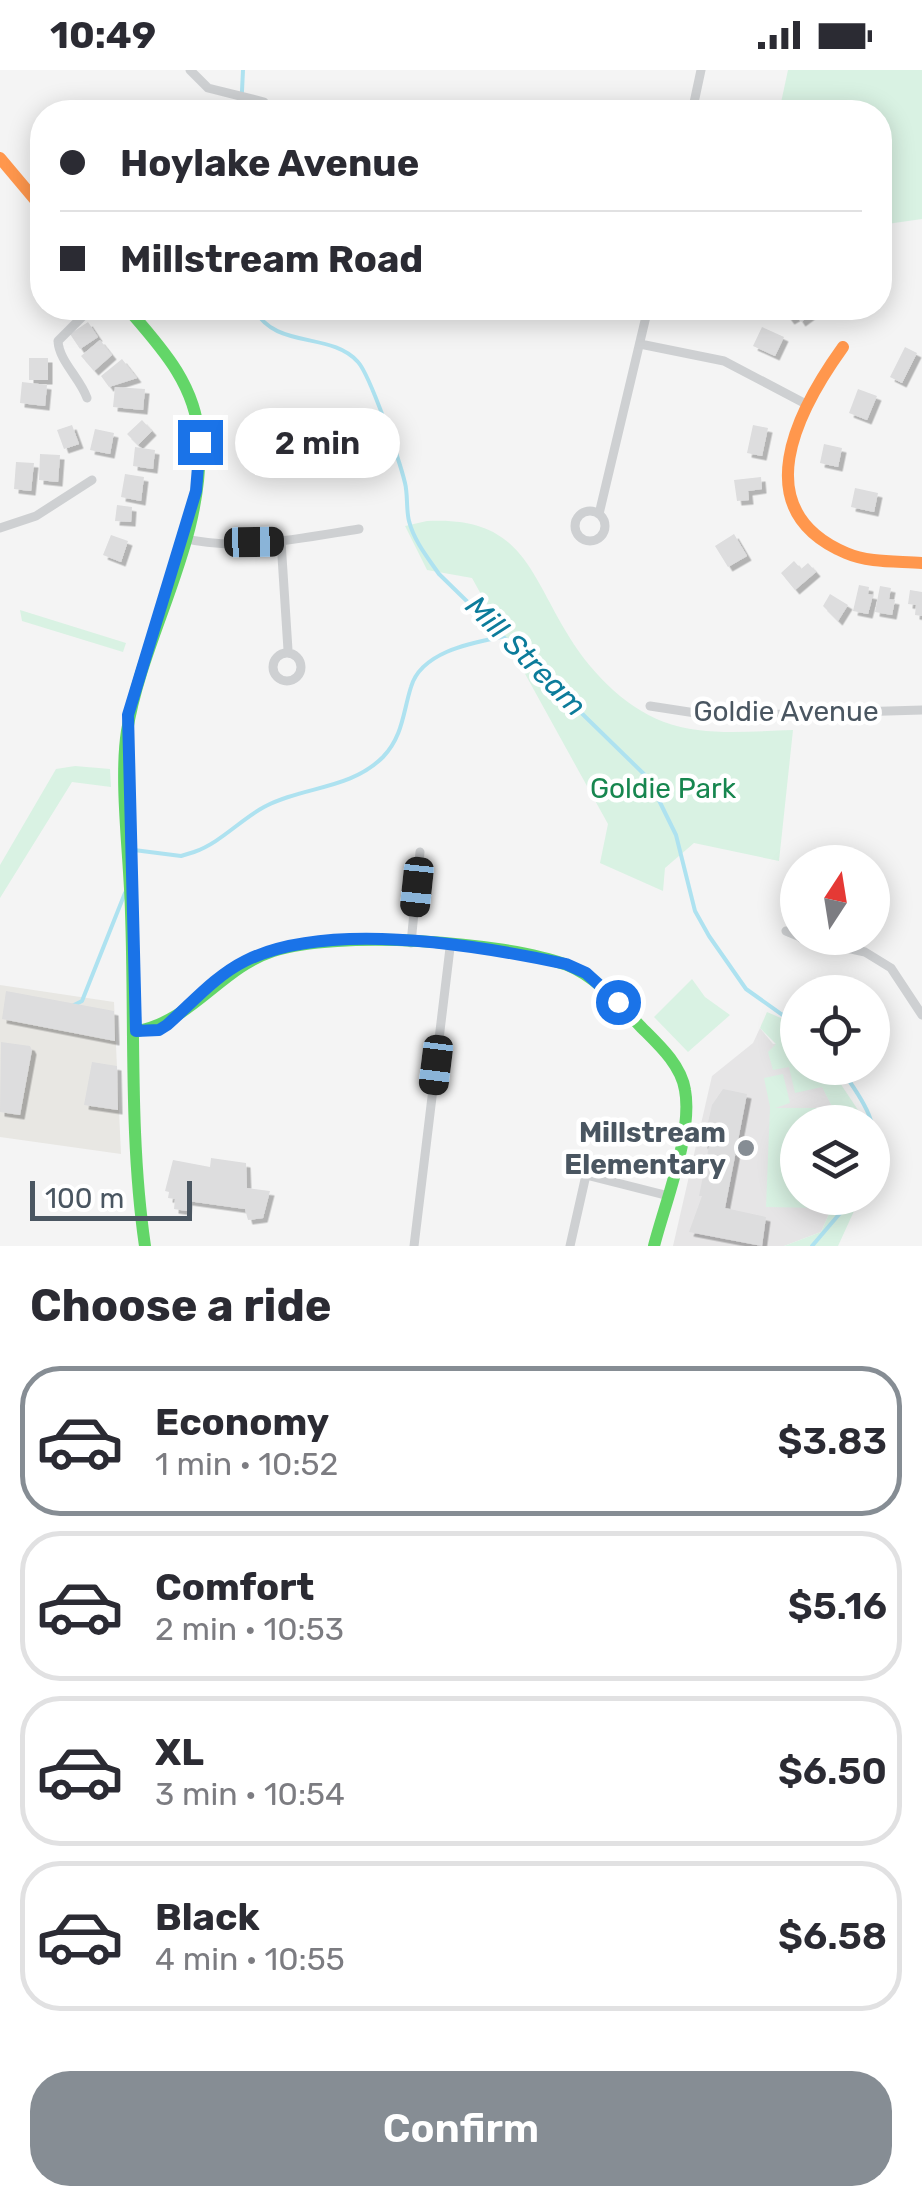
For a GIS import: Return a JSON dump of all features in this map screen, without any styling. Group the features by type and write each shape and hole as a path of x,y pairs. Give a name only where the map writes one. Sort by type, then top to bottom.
{"street":[{"path":"190,70 208,88 255,100"},
{"path":"695,100 702,70"},
{"path":"0,158 30,194"},
{"path":"79,320 58,341 60,355 77,375 87,398"},
{"path":"137,320 172,362 190,392 199,427 200,472 128,715 141,1218 146,1246"},
{"path":"598,514 645,320"},
{"path":"640,344 724,362 804,404"},
{"path":"843,347 804,404 790,440 786,470 791,497 806,524 823,541 846,553 922,563"},
{"path":"0,528 36,516 92,480"},
{"path":"182,538 200,542 281,542 359,529"},
{"path":"281,542 288,650"},
{"name":"Goldie Avenue","path":"650,706 715,716 922,710"},
{"path":"412,943 420,852"},
{"path":"136,1031 159,1030 227,972 259,955 306,942 352,938 412,943 550,961 586,973 659,1045 676,1068 687,1097 654,1246"},
{"path":"414,1246 450,948"},
{"path":"869,955 890,968 922,1015"},
{"path":"570,1246 586,1175 665,1196"}],"shaded area":[{"path":"0,985 114,1002 121,1154 0,1137"},
{"name":"Millstream Elementary","path":"760,1028 773,1044 780,1043 780,1085 822,1085 832,1105 780,1105 780,1215 828,1215 821,1232 784,1246 673,1246 712,1076 753,1043"}],"green space":[{"path":"788,70 922,70 922,219 892,223 892,100 782,100"},
{"name":"Goldie Park","path":"427,521 458,522 482,527 501,537 529,567 584,658 620,696 649,715 696,730 793,730 779,861 694,843 665,868 663,891 600,863 608,824 472,578 427,570 405,526"},
{"path":"20,610 126,643 123,652 22,621"},
{"path":"56,769 110,769 111,787 72,782 0,898 0,865"},
{"path":"692,979 705,997 730,1015 688,1052 654,1017"},
{"path":"767,1012 780,1018 780,1069 773,1070 768,1052 776,1044 760,1028"},
{"path":"780,1075 780,1085 786,1085 790,1103 775,1108 780,1108 780,1207 766,1207 770,1107 764,1078"},
{"path":"793,1085 841,1085 855,1105 831,1105 822,1087 795,1093"},
{"path":"828,1215 852,1215 838,1246 784,1246 821,1232"}],"building":[{"path":"88,322 98,337 80,349 70,334"},
{"path":"762,327 784,337 775,356 753,346"},
{"path":"100,340 112,355 94,371 81,356"},
{"path":"905,347 917,353 902,383 890,377"},
{"path":"29,358 48,358 48,380 29,380"},
{"path":"122,359 137,378 109,387 101,376"},
{"path":"22,382 47,385 45,406 20,403"},
{"path":"115,387 145,389 143,410 113,407"},
{"path":"858,389 877,396 867,420 849,413"},
{"path":"142,420 152,431 138,445 127,434"},
{"path":"72,425 79,444 64,449 57,430"},
{"path":"753,425 768,428 762,456 747,453"},
{"path":"95,429 114,433 110,454 90,450"},
{"path":"824,444 842,448 838,467 820,463"},
{"path":"135,447 155,450 153,469 133,466"},
{"path":"40,454 60,455 58,482 39,480"},
{"path":"16,462 34,463 31,491 14,489"},
{"path":"125,474 144,477 141,501 121,497"},
{"path":"761,477 762,489 748,491 749,500 737,501 734,480"},
{"path":"855,488 878,493 874,512 851,507"},
{"path":"117,505 132,507 131,522 115,521"},
{"path":"734,534 747,556 728,567 715,546"},
{"path":"111,535 128,541 121,562 103,555"},
{"path":"794,561 801,569 808,563 816,572 795,590 781,573"},
{"path":"859,585 869,587 868,594 873,595 868,614 853,611"},
{"path":"880,586 891,588 889,599 895,600 892,615 875,612"},
{"path":"910,590 922,592 922,616 915,615 916,605 908,604"},
{"path":"830,594 848,605 838,621 823,606"},
{"path":"6,991 114,1011 115,1041 2,1019"},
{"path":"1,1042 30,1046 32,1050 20,1115 0,1112"},
{"path":"92,1062 117,1066 118,1110 84,1105"},
{"path":"723,1089 747,1094 725,1208 766,1217 762,1246 689,1232 702,1196 709,1146 703,1144 712,1105"},
{"path":"211,1158 246,1163 247,1188 270,1191 263,1218 248,1220 245,1209 188,1201 187,1211 174,1209 175,1199 168,1198 169,1192 165,1191 173,1160 210,1167"}],"waterway":[{"name":"Mill Stream","path":"242,100 243,70"},
{"name":"Mill Stream","path":"262,320 275,330 333,346 358,362 391,439 405,483 409,521 426,555 439,574 648,778 676,835 695,911 709,936 746,989 780,1013"},
{"path":"134,850 181,856 194,852 264,807 341,782 370,768 395,741 411,687 425,665 449,651 501,637"},
{"path":"74,1005 82,1001 125,893"},
{"name":"Mill Stream","path":"852,1085 864,1105"},
{"name":"Mill Stream","path":"812,1246 838,1215"}],"traffic: fast":[{"path":"137,320 184,383 199,438 199,476 193,513 135,694 125,751 135,1121 145,1246"},
{"path":"137,1031 174,1017 254,959 301,945 377,940 463,944 567,965 617,1001 668,1056 683,1081 686,1107 682,1147 654,1246"}],"traffic: slow":[{"path":"0,158 30,194"},
{"path":"843,347 797,429 789,458 789,486 796,512 815,534 846,553 874,560 922,563"}],"place":[{"name":"Millstream Elementary","path":"746,1148"}],"route":[{"path":"200,442 196,491 128,715 136,1031 159,1030 227,972 259,955 306,942 352,938 566,964 586,973 618,1002"}]}
